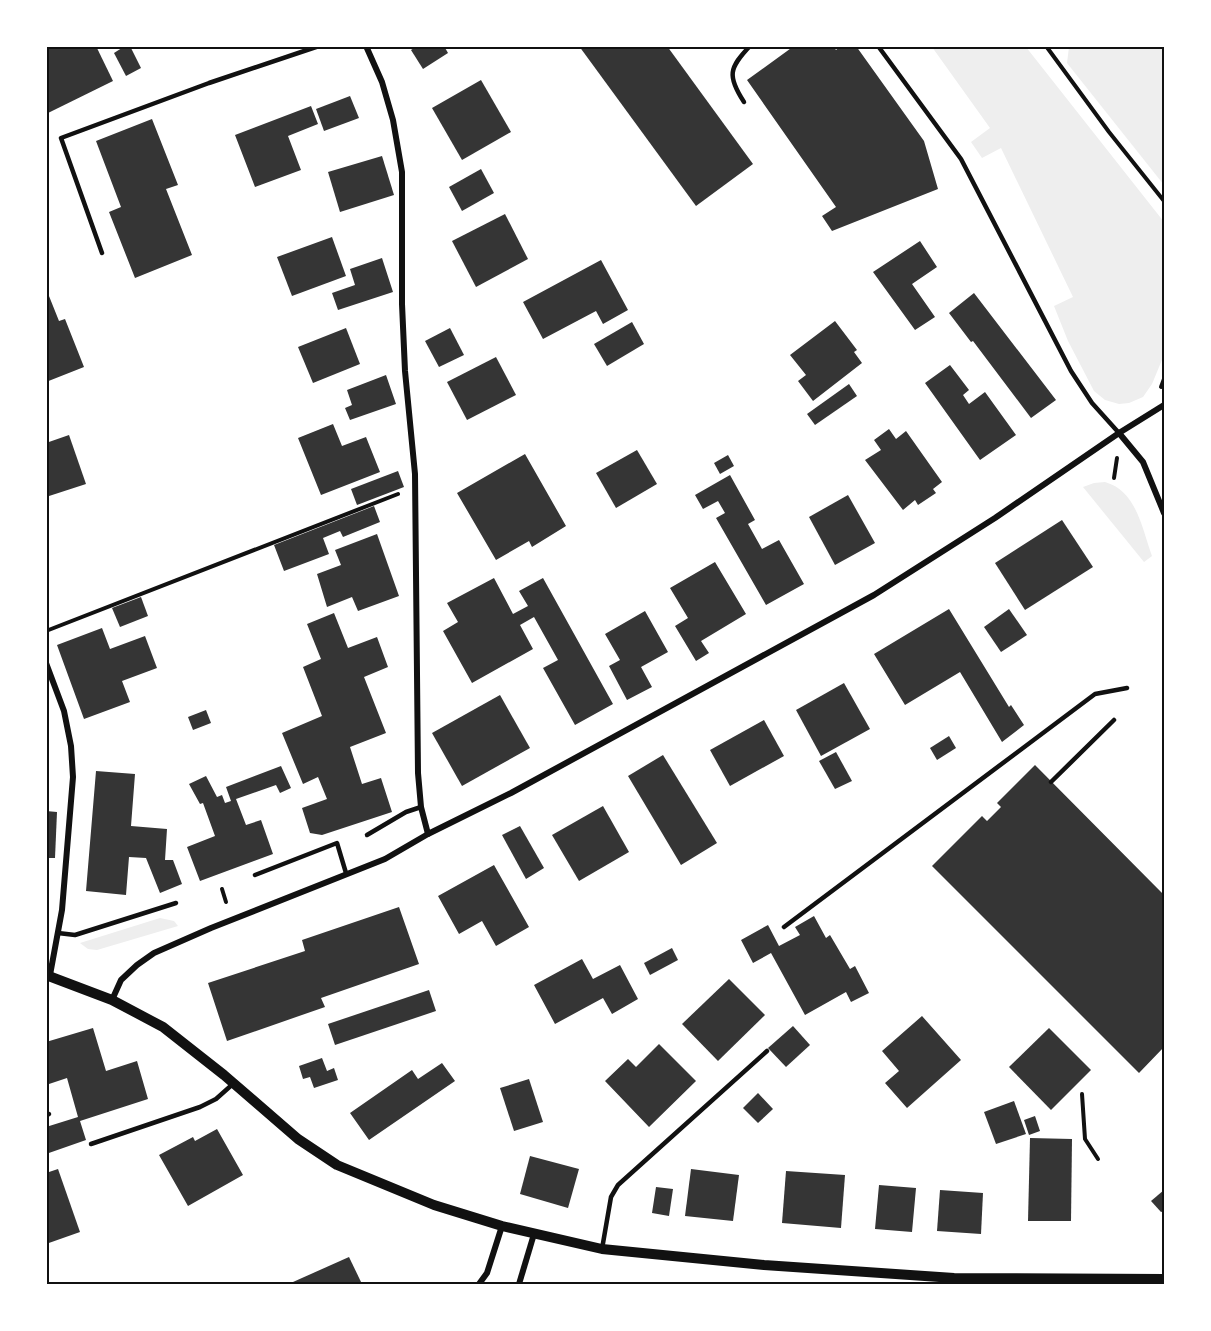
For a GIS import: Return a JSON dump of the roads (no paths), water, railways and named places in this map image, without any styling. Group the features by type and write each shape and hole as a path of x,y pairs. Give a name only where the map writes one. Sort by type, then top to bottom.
{"street":[{"path":"366,46 393,120 402,172 402,304 415,487 418,773 421,807 428,834"},
{"path":"112,1000 121,980 154,953 385,858 511,793 874,595 995,518 1164,405"},
{"path":"1119,433 1143,462 1164,513"},
{"path":"46,663 64,711 71,746 73,777 58,933 48,975 112,1000 163,1027 234,1083 298,1139 337,1165 434,1205 502,1226 602,1249 764,1265 954,1278 1113,1282 1164,1279"},
{"path":"479,1284 487,1273 502,1226"},
{"path":"519,1284 534,1234"}],"lane":[{"path":"102,253 61,138 209,83 319,46"},
{"path":"744,102 735,88 732,74 736,61 750,46"},
{"path":"878,46 961,159 1071,371 1092,403 1119,433"},
{"path":"784,927 1095,694 1127,688"},
{"path":"1052,782 1114,720"},
{"path":"367,835 406,812 421,807"},
{"path":"255,875 337,843 346,873"},
{"path":"58,933 75,935 176,903"},
{"path":"602,1249 611,1197 618,1185 767,1052"},
{"path":"92,1144 200,1107 216,1100 234,1083"}]}
